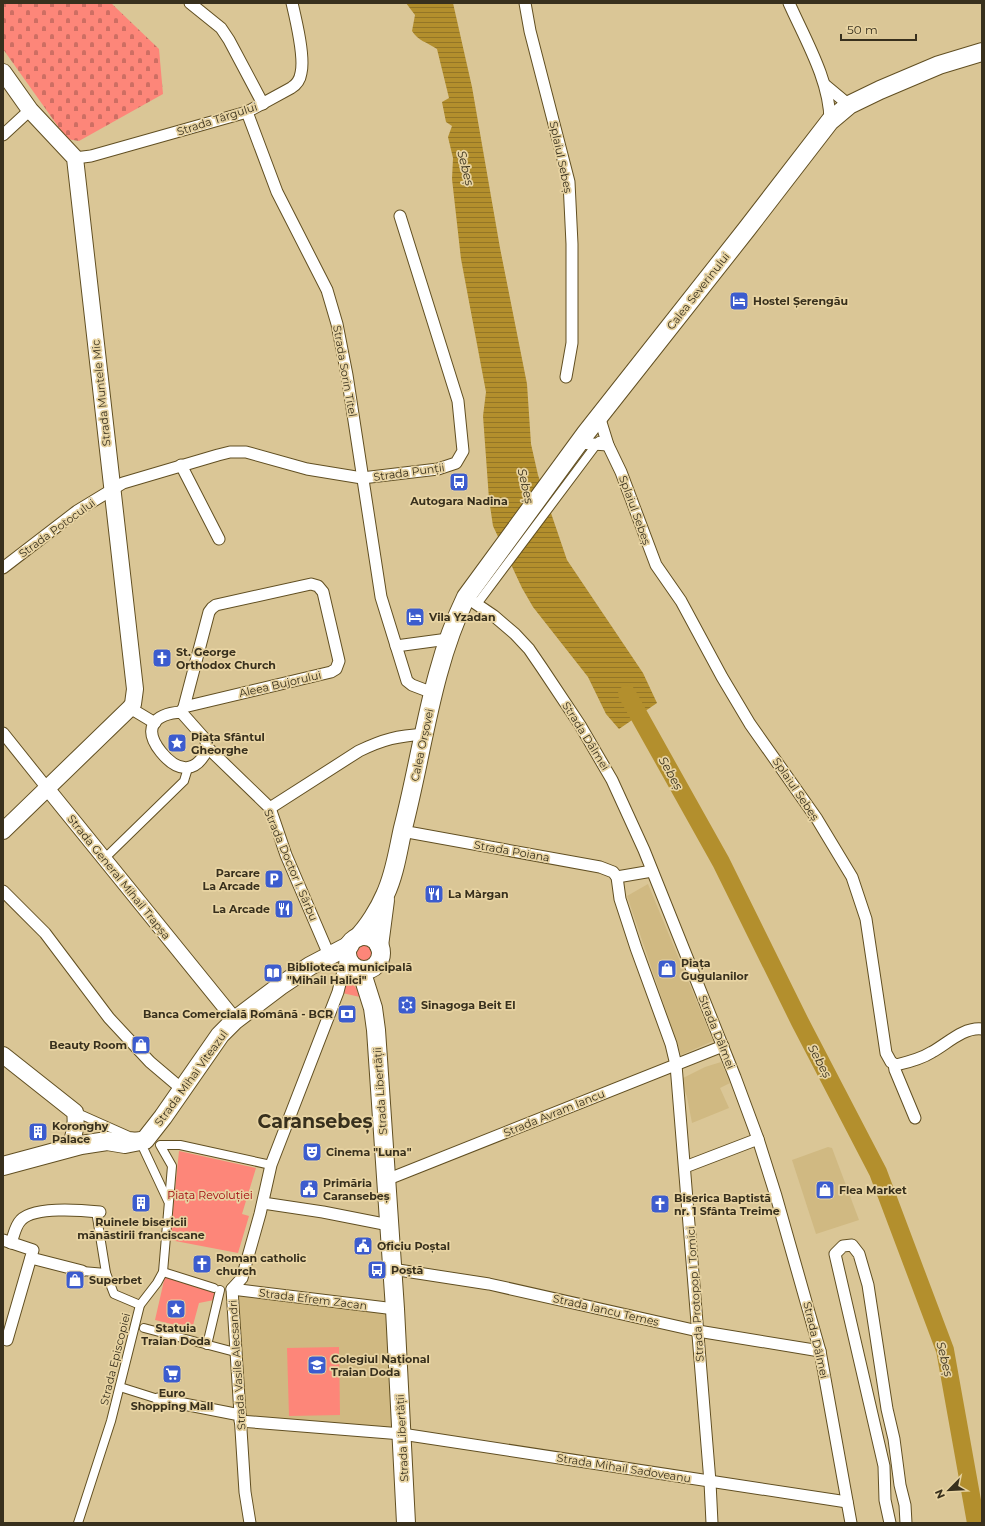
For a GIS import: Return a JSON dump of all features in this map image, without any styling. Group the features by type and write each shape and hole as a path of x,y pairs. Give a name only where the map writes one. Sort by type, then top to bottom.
{"main road":[{"name":"Calea Severinului","path":"476,595 593,440 599,416 830,121 849,105 939,64 982,52"},
{"path":"3,72 30,110 75,158"},
{"name":"Strada Muntele Mic","path":"75,158 135,689 133,704 130,708"},
{"name":"Calea Orșovei","path":"354,942 368,925 385,896 392,876 433,693 448,639 476,595"},
{"path":"3,831 130,708"},
{"name":"Calea Orșovei","path":"379,954 385,896"},
{"path":"325,957 353,966 371,968 379,954 372,939 368,937 354,942 348,955 353,966"},
{"name":"Strada Mihai Viteazul","path":"140,1142 145,1140 153,1131 220,1035 235,1020 280,986 325,957 354,942"},
{"name":"Strada Libertății","path":"379,954 375,1018 395,1309 406,1523"},
{"name":"Strada Libertății","path":"353,966 375,1018"},
{"path":"3,1055 75,1112 75,1130 70,1148"},
{"path":"3,1166 81,1145 107,1141 125,1144 140,1142"}],"street":[{"path":"190,3 221,28 263,104"},
{"name":"Strada Târgului","path":"75,158 98,154 247,112 297,84 301,74 302,62 292,3"},
{"path":"789,3 825,85 830,112 830,121"},
{"name":"Splaiul Sebeș","path":"526,7 569,182 572,244 572,335 566,378"},
{"path":"825,85 849,105"},
{"path":"3,135 30,110"},
{"name":"Strada Sorin Titel","path":"247,112 277,192 327,290 337,324 347,375 381,597 407,681 412,685 433,693"},
{"name":"Strada Punții","path":"112,489 123,483 230,452 246,452 307,469 362,478 446,467 456,463 463,451 458,402 400,216"},
{"name":"Splaiul Sebeș","path":"599,416 593,440 623,478 656,564 681,601 722,677 750,724 817,819 852,877 866,919 886,1053 891,1062 894,1064 895,1070 915,1118"},
{"path":"476,595 574,474 593,440"},
{"path":"181,465 219,539"},
{"name":"Strada Potocului","path":"3,568 77,511 112,489"},
{"name":"Aleea Bujorului","path":"311,584 318,586 323,592 339,661 336,669 331,672 183,709 209,612 212,608 216,605 311,584"},
{"name":"Strada Dâlmei","path":"476,595 494,616 515,634 529,649 580,725 612,780 631,818 758,1138 820,1351 851,1523"},
{"path":"396,646 448,639"},
{"path":"130,708 155,723"},
{"path":"183,709 165,714 155,723 151,731 152,739 157,748 166,759 182,769 188,768 200,761 208,748"},
{"name":"Strada Doctor I. Sârbu","path":"183,709 205,739 208,748 270,808 286,855 325,957"},
{"name":"Strada General Mihail Trapșa","path":"3,733 235,1020"},
{"path":"270,808 359,751 399,736 425,734"},
{"path":"105,858 184,781 188,768"},
{"name":"Strada Poiana","path":"402,831 600,867 613,872 618,877"},
{"path":"618,877 652,871"},
{"name":"Strada Protopop I Tomici","path":"618,877 620,900 671,1044 676,1065 710,1482 712,1523"},
{"path":"3,891 45,933 109,1018 150,1062 183,1090"},
{"name":"Strada Vasile Alecsandri","path":"250,1523 245,1492 235,1352 222,1289 242,1278 263,1203 271,1166 338,992 353,966"},
{"path":"894,1064 896,1065 914,1061 969,1030 982,1029"},
{"name":"Strada Avram Iancu","path":"386,1180 722,1046"},
{"path":"75,1112 129,1136 138,1137 168,1202"},
{"path":"685,1167 758,1138"},
{"name":"Strada Episcopiei","path":"78,1523 111,1421 140,1305 157,1283 162,1272 172,1166 160,1145 180,1145 271,1166"},
{"path":"263,1203 323,1212 389,1225"},
{"path":"106,1273 82,1271 32,1254 7,1242 20,1220 28,1214 51,1209 98,1211 106,1273 114,1294 140,1305"},
{"path":"890,1523 885,1500 884,1466 835,1254 844,1246 852,1245 859,1254 868,1285 887,1409 894,1439 900,1485 905,1505 906,1523"},
{"path":"3,1338 7,1340 32,1254"},
{"name":"Strada Iancu Temes","path":"392,1269 489,1284 698,1331 820,1351"},
{"path":"162,1272 222,1289 207,1344"},
{"name":"Strada Efrem Zacan","path":"222,1289 395,1309"},
{"path":"144,1328 235,1352"},
{"path":"120,1387 158,1399"},
{"name":"Strada Mihail Sadoveanu","path":"158,1399 240,1418 402,1434 847,1502"}],"shaded area":[{"name":"Piața Gugulanilor","path":"648,884 713,1041 681,1055 627,896"},
{"path":"721,1062 730,1083 720,1088 729,1108 692,1123 687,1097 681,1079 705,1067"},
{"name":"Flea Market","path":"828,1147 832,1148 859,1220 816,1234 792,1160"},
{"name":"Colegiul Național Traian Doda","path":"232,1289 395,1309 402,1434 240,1421"}],"green space":[{"path":"3,3 111,3 159,49 163,94 79,141 67,139 3,49"},
{"path":"364,944 370,947 373,953 370,959 364,962 358,959 355,953 358,947"},
{"path":"342,977 353,985 360,997 338,992"},
{"name":"Piața Revoluției","path":"179,1151 256,1168 242,1214 249,1216 238,1253 170,1240"},
{"path":"165,1276 216,1291 214,1300 199,1303 192,1329 155,1320"},
{"path":"339,1347 340,1415 289,1416 287,1348"},
{"path":"982,1494 982,1523 974,1523"}],"water":[{"path":"406,3 453,3 472,87 500,248 527,384 531,444 538,475 567,560 643,673 657,703 619,729 606,714 588,677 533,607 522,588 493,526 489,499 483,416 486,392 461,259 452,179 453,158 448,137 452,126 446,122 442,102 449,98 437,49 414,34 412,31 415,15"}],"waterway":[{"name":"Sebeș","path":"627,694 721,862 800,1022 878,1172 945,1350 976,1523"}],"place":[{"name":"Hostel Șerengău","path":"739,301"},
{"name":"Autogara Nadina","path":"459,482"},
{"name":"Vila Yzadan","path":"415,617"},
{"name":"St. George Orthodox Church","path":"162,658"},
{"name":"Piața Sfântul Gheorghe","path":"177,743"},
{"name":"Parcare La Arcade","path":"274,879"},
{"name":"La Màrgan","path":"434,894"},
{"name":"La Arcade","path":"284,909"},
{"name":"Piața Gugulanilor","path":"667,969"},
{"name":"Biblioteca municipală \"Mihail Halici\"","path":"273,973"},
{"name":"Sinagoga Beit El","path":"407,1005"},
{"name":"Banca Comercială Română - BCR","path":"347,1014"},
{"name":"Beauty Room","path":"141,1045"},
{"name":"Koronghy Palace","path":"38,1132"},
{"name":"Cinema \"Luna\"","path":"312,1152"},
{"name":"Primăria Caransebeș","path":"309,1189"},
{"name":"Flea Market","path":"825,1190"},
{"name":"Ruinele bisericii mănăstirii franciscane","path":"141,1203"},
{"name":"Biserica Baptistă nr. 1 Sfânta Treime","path":"660,1204"},
{"name":"Oficiu Poștal","path":"363,1246"},
{"name":"Roman catholic church","path":"202,1264"},
{"name":"Poștă","path":"377,1270"},
{"name":"Superbet","path":"75,1280"},
{"name":"Statuia Traian Doda","path":"176,1309"},
{"name":"Colegiul Național Traian Doda","path":"317,1365"},
{"name":"Euro Shopping Mall","path":"172,1374"}],"district":[{"name":"Caransebeș","path":"315,1121"}]}
